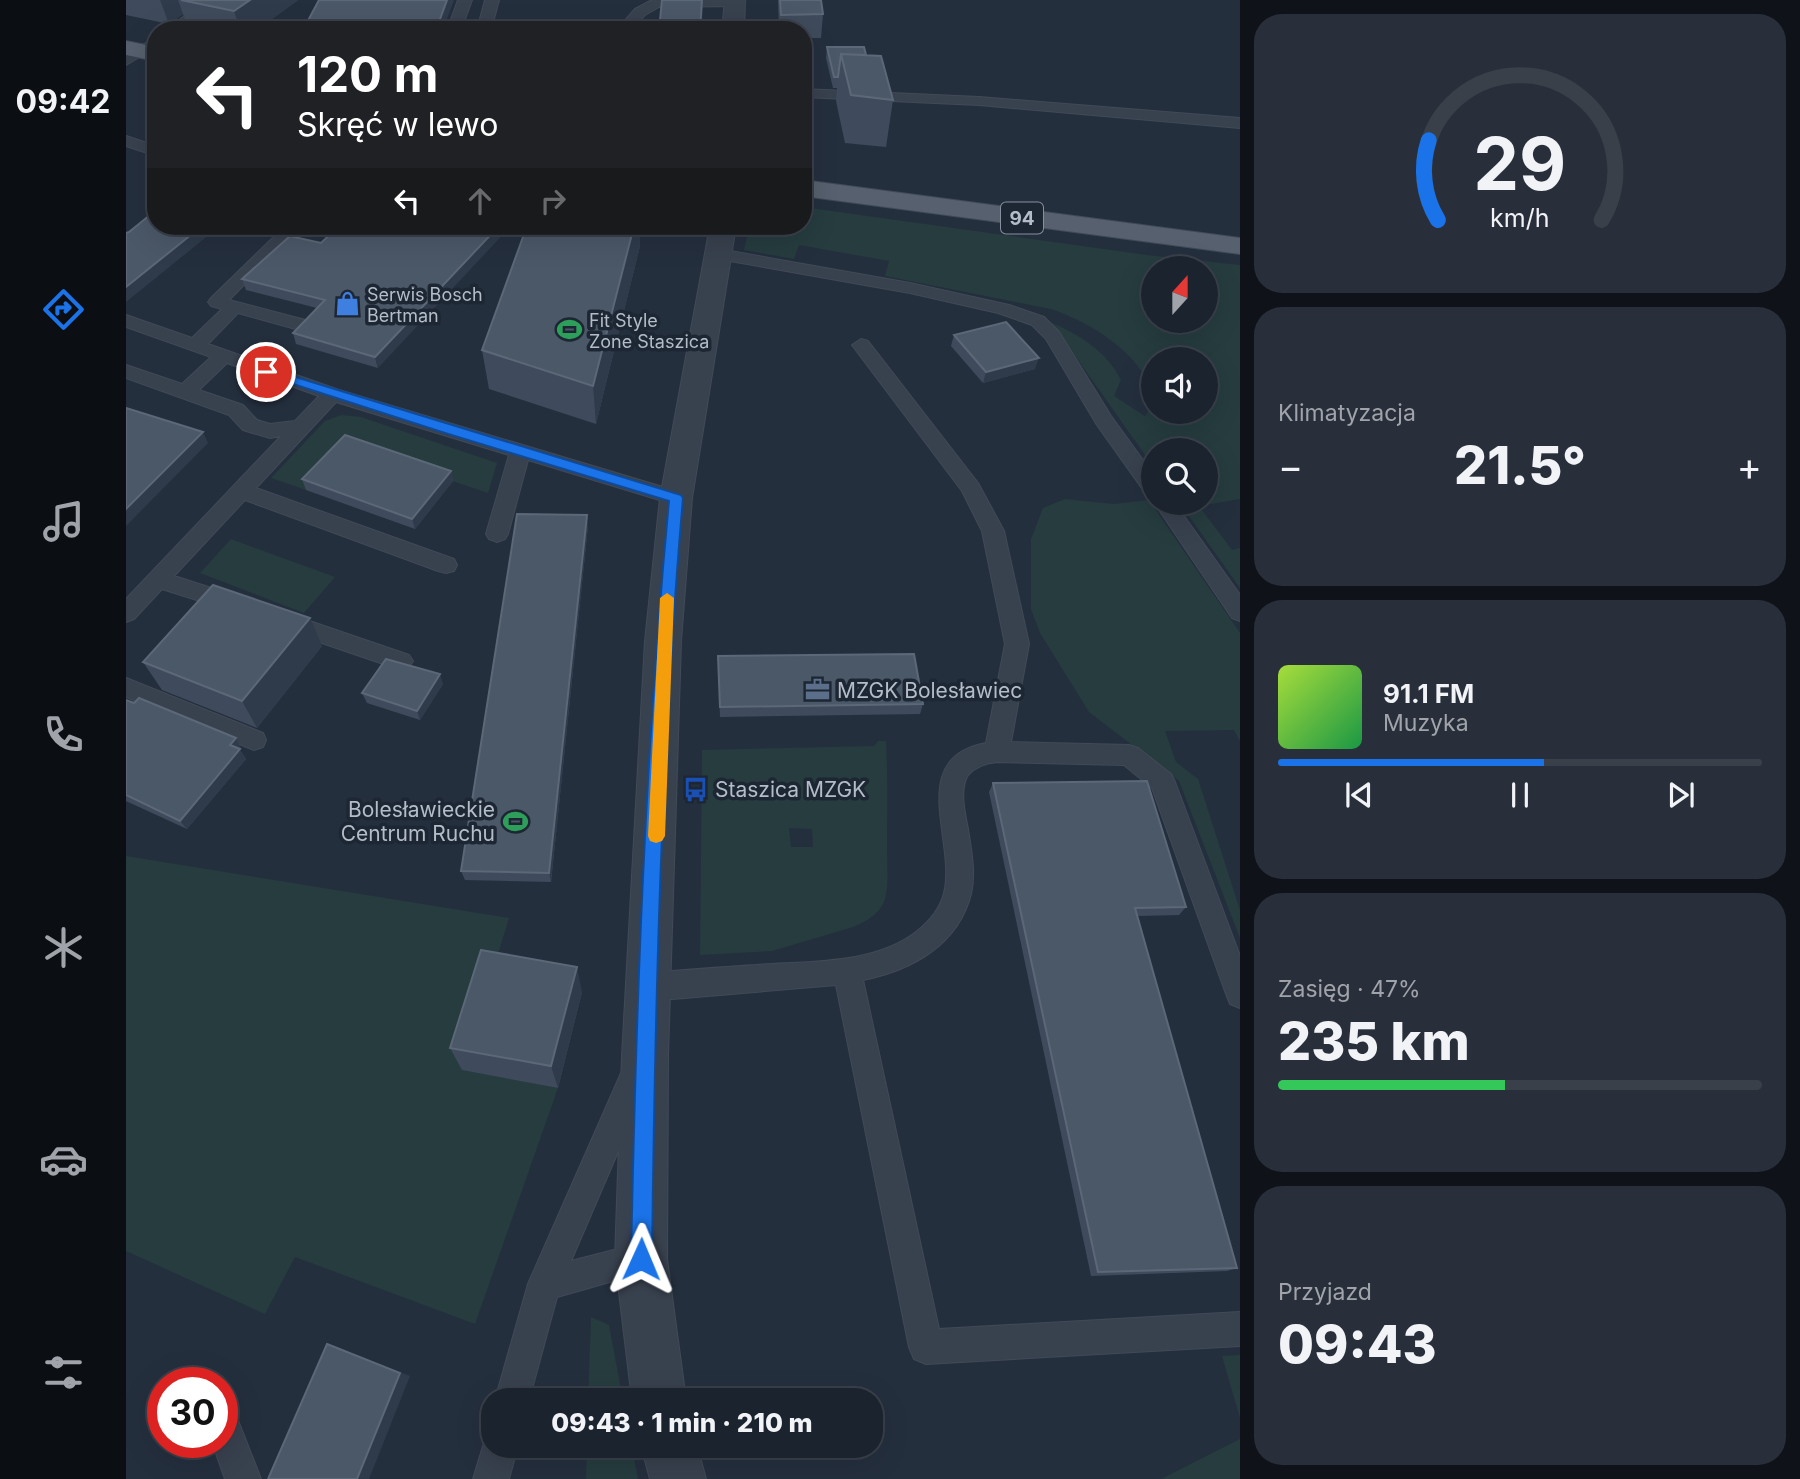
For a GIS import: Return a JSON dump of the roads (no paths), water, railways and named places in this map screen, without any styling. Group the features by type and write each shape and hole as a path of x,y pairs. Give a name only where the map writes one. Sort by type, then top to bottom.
{"main road":[{"name":"94","path":"812,189 1240,246"}],"street":[{"path":"734,21 735,1"},
{"path":"657,1388 641,1259 645,1056 663,641 676,498 721,240"},
{"path":"672,1458 678,1479"}],"lane":[{"path":"185,21 216,0"},
{"path":"457,21 465,0"},
{"path":"486,21 492,0"},
{"path":"632,21 640,12 656,3 735,1"},
{"path":"812,93 979,101 1240,123"},
{"path":"126,141 147,148"},
{"path":"285,235 217,302 303,325"},
{"path":"721,240 1003,309 1038,321 1053,336 1104,420 1141,472"},
{"path":"195,346 234,307"},
{"path":"126,321 332,394 676,498"},
{"path":"861,345 971,488 993,531 1017,644 997,752"},
{"path":"185,392 222,357"},
{"path":"126,371 236,410 250,425 270,431 302,427"},
{"path":"126,613 332,394"},
{"path":"496,534 520,452"},
{"path":"242,491 446,565"},
{"path":"1172,515 1240,612"},
{"path":"159,579 401,661"},
{"path":"126,687 254,740"},
{"path":"649,987 847,971 903,955 929,940 946,922 957,903 962,874 949,792 955,774 962,765 976,756 997,752 1129,755 1162,782 1240,994"},
{"path":"847,971 926,1347 1240,1329"},
{"path":"515,1388 544,1284 645,1056"},
{"path":"544,1284 641,1259"},
{"path":"235,1458 243,1479"},
{"path":"491,1479 497,1458"}],"place":[{"name":"Serwis Bosch Bertman","path":"347,304"},
{"name":"Fit Style Zone Staszica","path":"569,330"},
{"name":"MZGK Bolesławiec","path":"817,690"},
{"name":"Staszica MZGK","path":"695,789"},
{"name":"Bolesławieckie Centrum Ruchu","path":"515,821"}]}
